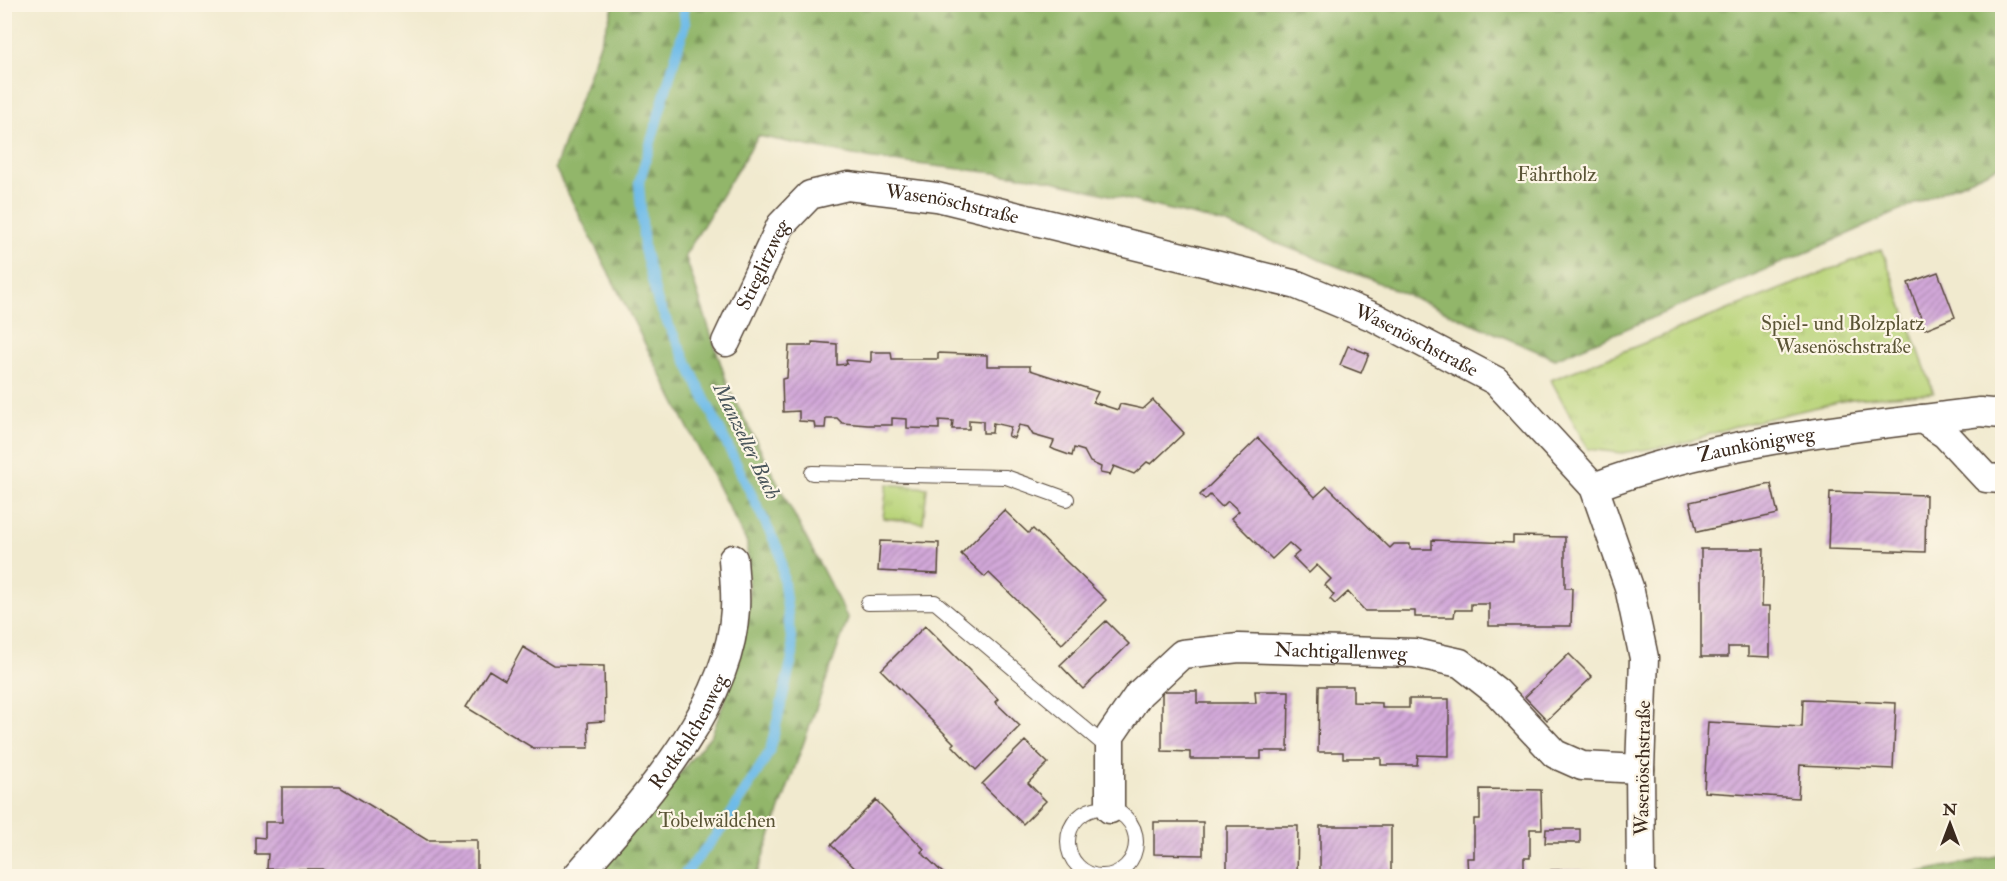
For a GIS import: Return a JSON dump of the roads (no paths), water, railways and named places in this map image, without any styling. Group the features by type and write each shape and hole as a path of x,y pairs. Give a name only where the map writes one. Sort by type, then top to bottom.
{"street":[{"name":"Wasenöschstraße","path":"810,195 848,186 937,197 1297,285 1376,318 1496,381 1594,487 1629,587 1644,658 1640,769 1641,876"},
{"name":"Stieglitzweg","path":"726,342 781,225 810,195"},
{"name":"Zaunkönigweg","path":"1594,487 1639,470 1781,439 1980,412 2002,414"},
{"path":"1923,419 1945,434 1986,478 2002,479"},
{"name":"Rotkehlchenweg","path":"577,876 620,827 699,723 721,674 735,610 734,559"},
{"name":"Nachtigallenweg","path":"1110,808 1110,736 1139,694 1182,654 1239,648 1416,653 1460,663 1497,692 1555,754 1582,766 1640,769"}],"lane":[{"path":"812,473 1006,477 1067,499"},
{"path":"868,603 935,602 1110,750"},
{"path":"1097,808 1110,808 1122,814 1131,825 1136,837 1135,851 1129,863 1119,872 1106,876 1093,875 1081,869 1072,859 1067,847 1068,833 1074,821 1084,812 1097,808"}],"waterway":[{"name":"Manzeller Bach","path":"683,4 685,24 639,183 644,249 658,303 780,553 793,654 770,751 723,827 683,876"}],"park label":[{"name":"Fährtholz","path":"1557,174"},
{"name":"Spiel- und Bolzplatz Wasenöschstraße","path":"1843,334"},
{"name":"Tobelwäldchen","path":"717,820"}]}
